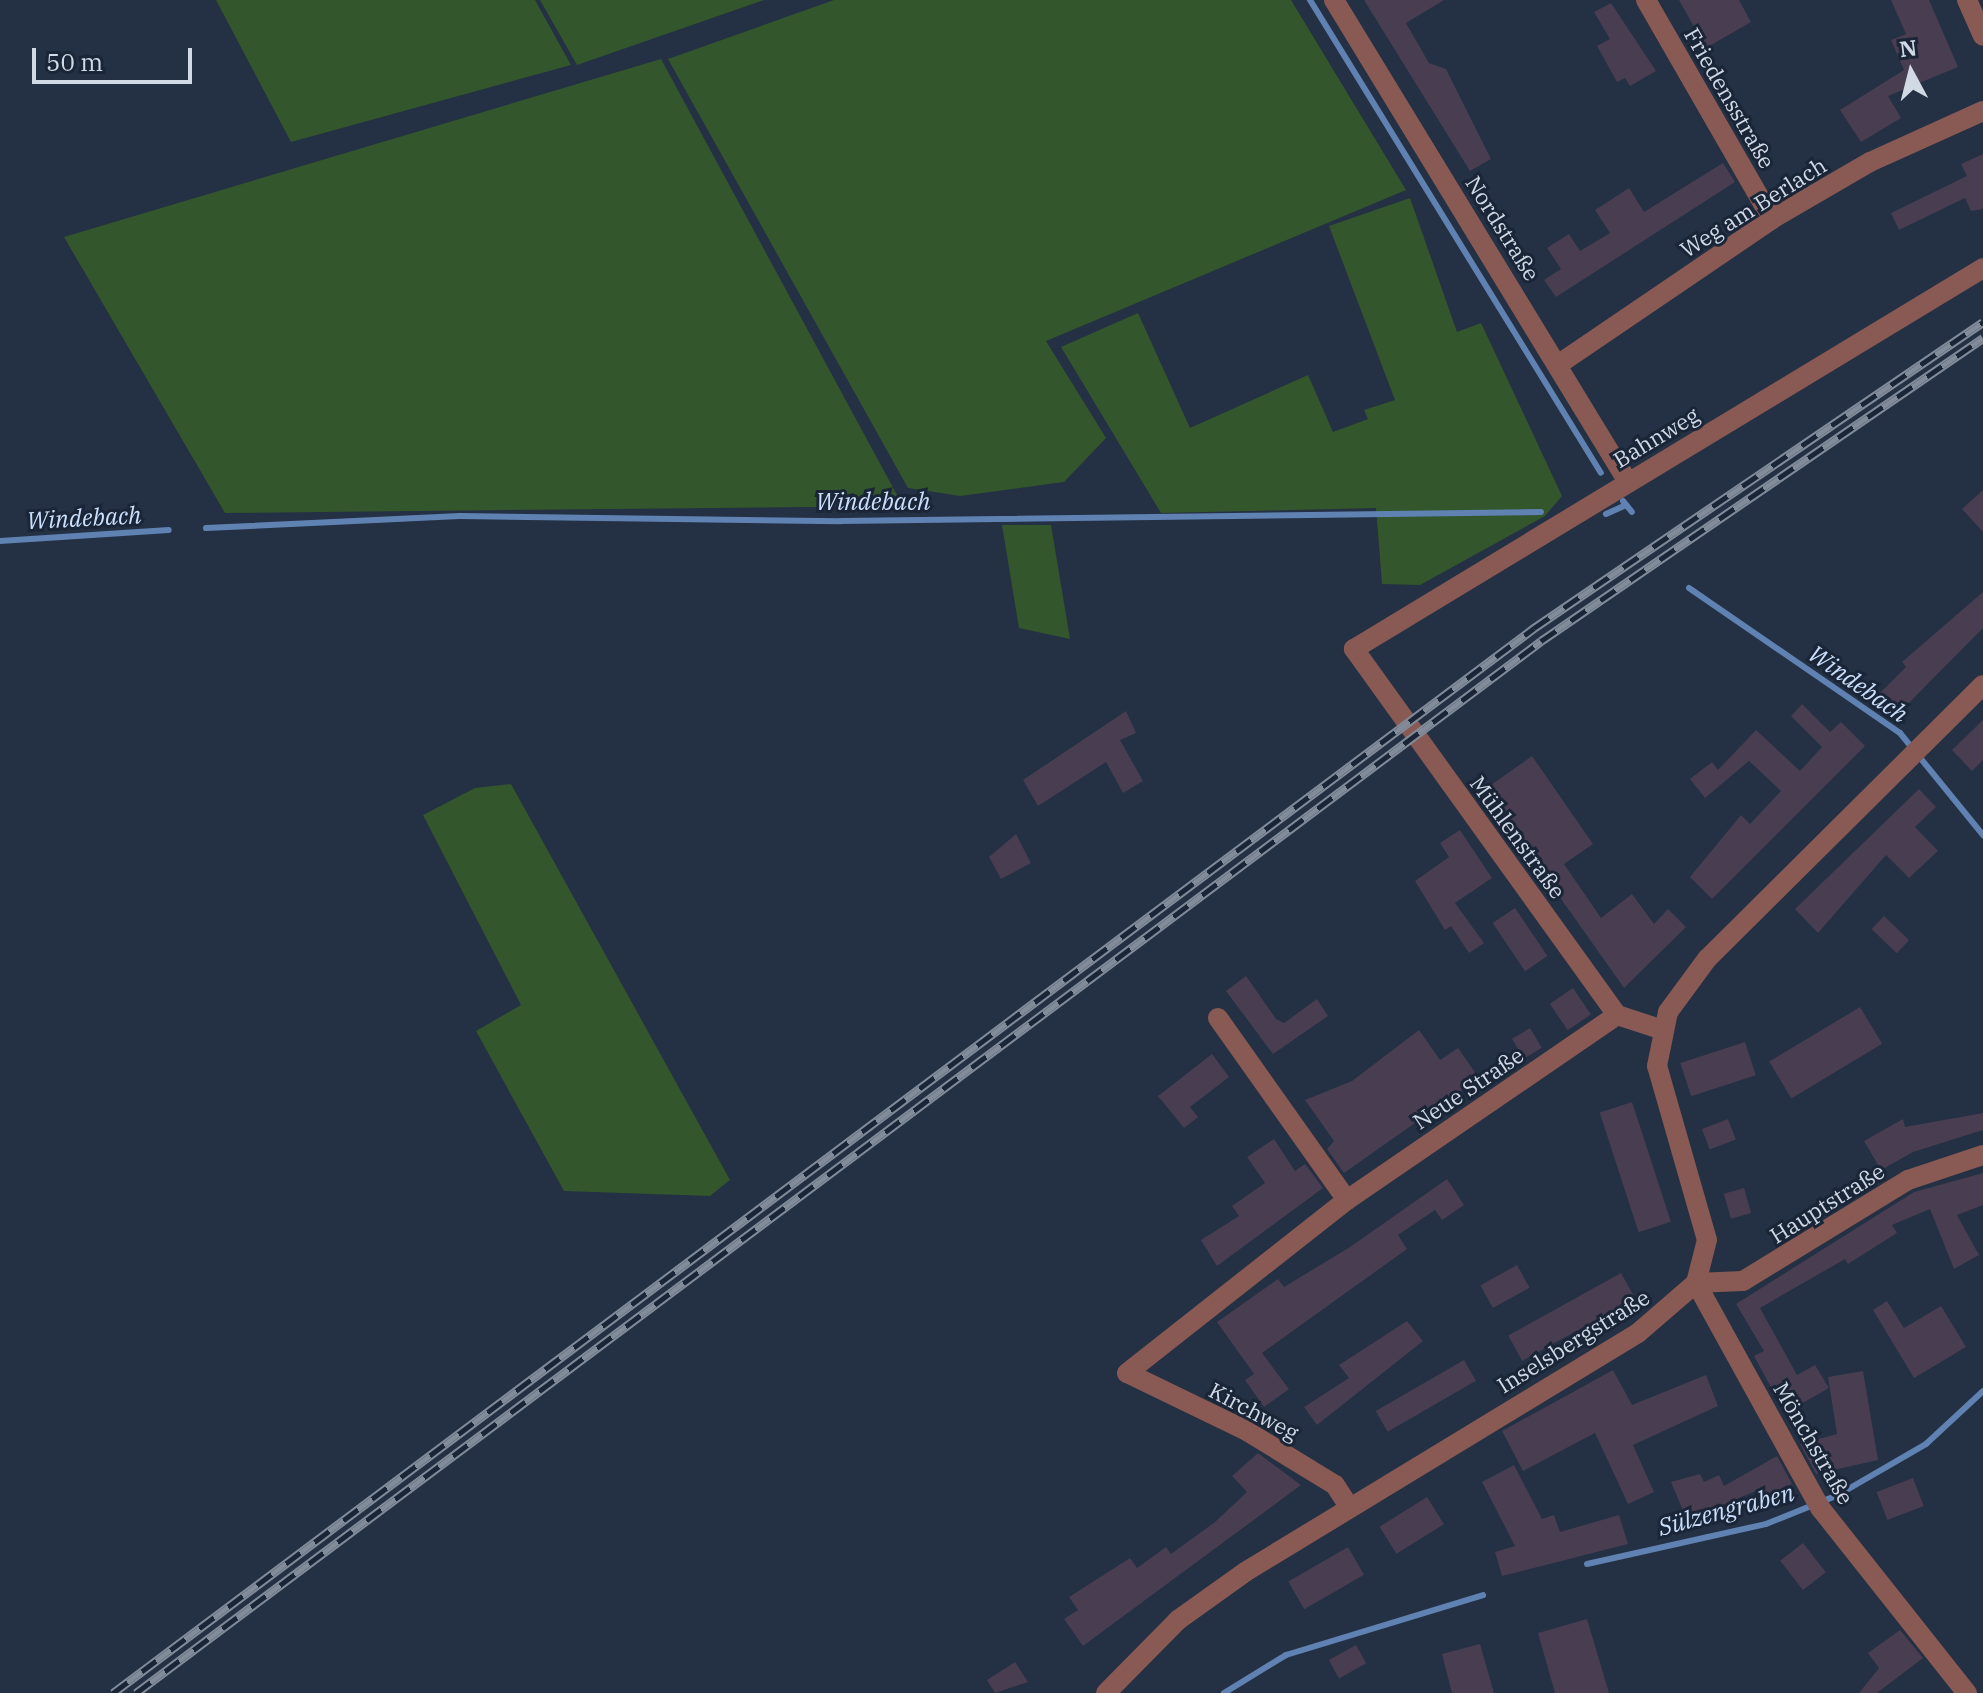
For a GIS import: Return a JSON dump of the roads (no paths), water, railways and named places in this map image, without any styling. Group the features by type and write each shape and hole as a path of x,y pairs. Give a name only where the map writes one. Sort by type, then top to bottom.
{"street":[{"name":"Nordstraße","path":"1334,0 1559,364 1628,482"},
{"name":"Friedensstraße","path":"1646,0 1772,219"},
{"path":"1967,0 1983,36"},
{"name":"Weg am Berlach","path":"1559,364 1772,219 1870,162 1983,111"},
{"name":"Bahnweg","path":"1354,649 1983,268"},
{"name":"Mühlenstraße","path":"1354,649 1617,1015"},
{"path":"1696,1283 1707,1240 1660,1082 1660,1029 1707,959 1983,685"},
{"path":"1617,1015 1660,1029"},
{"name":"Neue Straße","path":"1127,1373 1347,1200 1617,1015"},
{"path":"1218,1018 1347,1200"},
{"name":"Hauptstraße","path":"1696,1283 1743,1281 1908,1180 1983,1155"},
{"name":"Mönchstraße","path":"1696,1283 1819,1504 1967,1693"},
{"name":"Inselsbergstraße","path":"1106,1693 1178,1620 1348,1505 1638,1333 1696,1283"},
{"name":"Kirchweg","path":"1127,1373 1247,1431 1335,1485 1348,1505"}],"waterway":[{"path":"1310,0 1601,473"},
{"name":"Windebach","path":"1623,501 1632,512"},
{"name":"Windebach","path":"1606,514 1626,505"},
{"name":"Windebach","path":"206,528 460,516 841,521 1541,512"},
{"name":"Windebach","path":"0,541 169,530"},
{"name":"Windebach","path":"1689,588 1900,733 1983,835"},
{"name":"Sülzengraben","path":"1587,1564 1766,1524 1838,1495 1926,1444 1983,1391"},
{"name":"Sülzengraben","path":"1224,1693 1286,1655 1483,1595"}],"railway":[{"path":"113,1693 1534,628 1983,322"},
{"path":"136,1693 1541,641 1983,338"}]}
